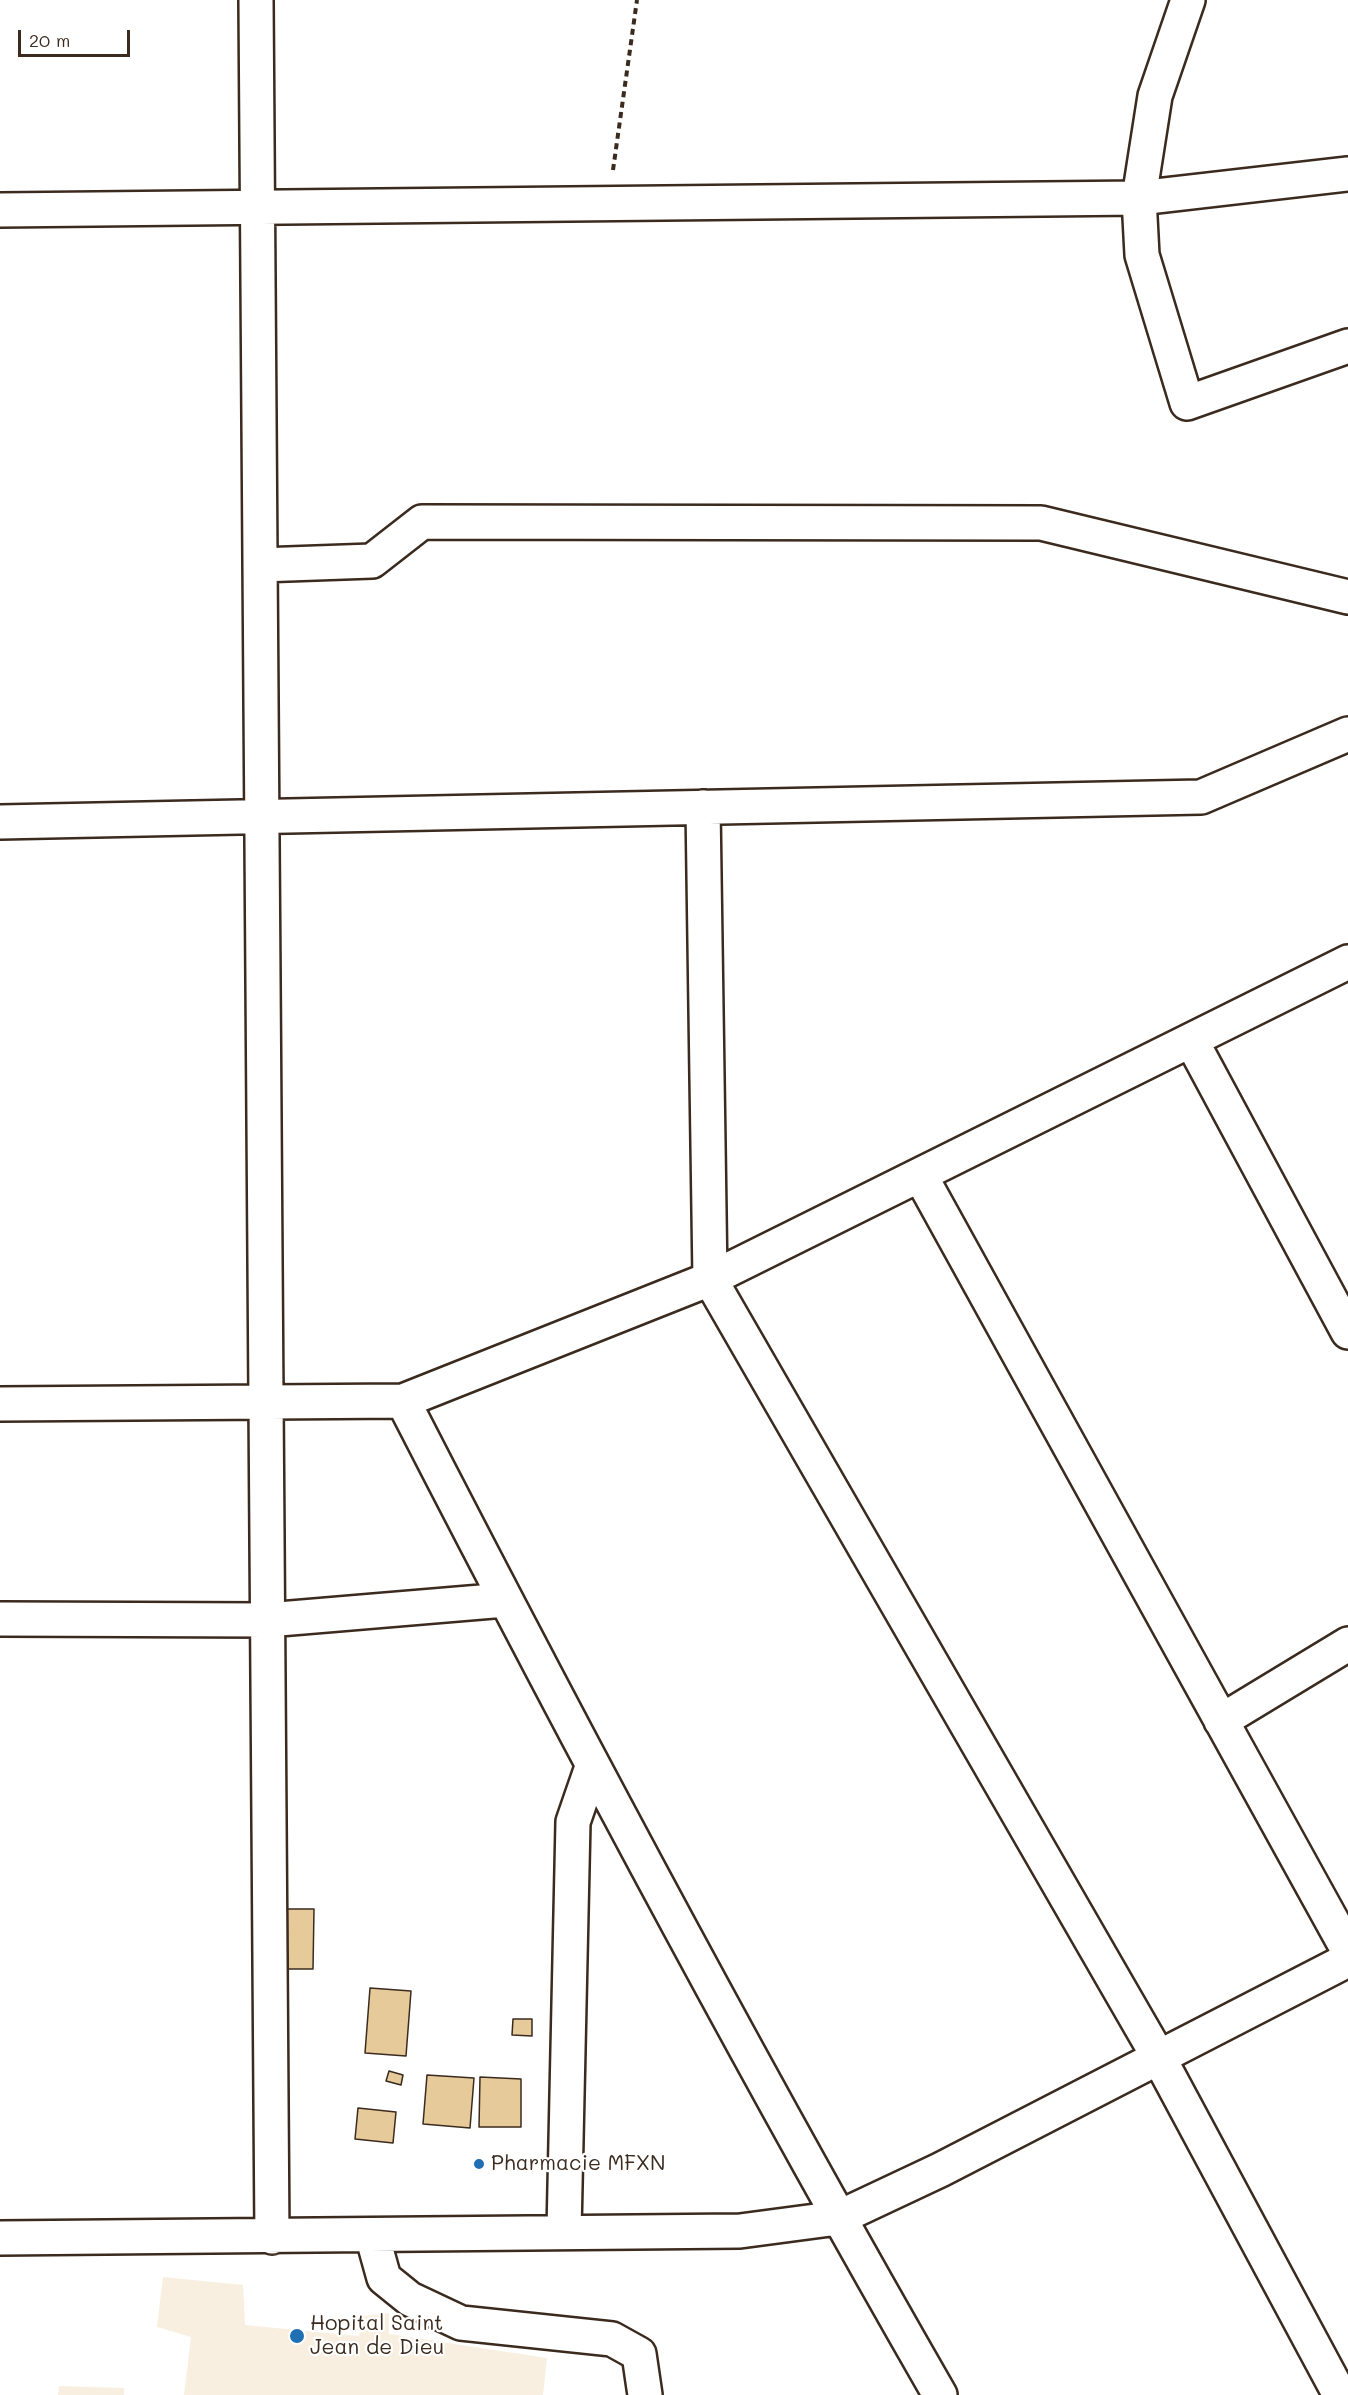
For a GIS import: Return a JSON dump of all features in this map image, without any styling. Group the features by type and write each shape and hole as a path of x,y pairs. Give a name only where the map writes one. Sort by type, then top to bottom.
{"street":[{"path":"256,0 272,2237"},
{"path":"1188,0 1155,96 1139,198 1142,255 1187,403 1348,346"},
{"path":"0,210 1139,198 1348,174"},
{"path":"260,565 372,561 423,522 1041,523 1348,597"},
{"path":"0,822 1201,797 1348,734"},
{"path":"703,807 710,1280 1158,2056 1341,2395"},
{"path":"0,1404 403,1401 710,1280 1348,962"},
{"path":"1191,1040 1348,1332"},
{"path":"920,1175 1348,1950"},
{"path":"403,1401 591,1767 838,2218 940,2395"},
{"path":"0,1618 267,1620 505,1600"},
{"path":"1221,1721 1348,1644"},
{"path":"564,2231 573,1822 591,1767"},
{"path":"0,2238 740,2231 838,2218 940,2170 1348,1960"},
{"path":"372,2235 384,2278 410,2299 461,2324 612,2339 639,2354 645,2395"}],"path":[{"path":"608,203 637,0"}],"shaded area":[{"name":"Hopital Saint Jean de Dieu","path":"163,2277 243,2285 245,2325 359,2336 363,2316 389,2313 389,2334 547,2358 543,2395 184,2395 191,2337 157,2327"},
{"path":"59,2386 124,2388 124,2395 58,2395"}],"building":[{"path":"276,1909 314,1909 313,1969 276,1969"},
{"path":"370,1988 411,1991 406,2056 365,2053"},
{"path":"513,2019 532,2019 532,2036 512,2035"},
{"path":"389,2071 403,2075 401,2085 386,2081"},
{"path":"427,2075 474,2078 470,2128 423,2124"},
{"path":"480,2077 521,2079 521,2127 479,2127"},
{"path":"358,2108 396,2112 393,2143 355,2139"}],"place":[{"name":"Pharmacie MFXN","path":"479,2164"},
{"name":"Hopital Saint Jean de Dieu","path":"297,2336"}]}
